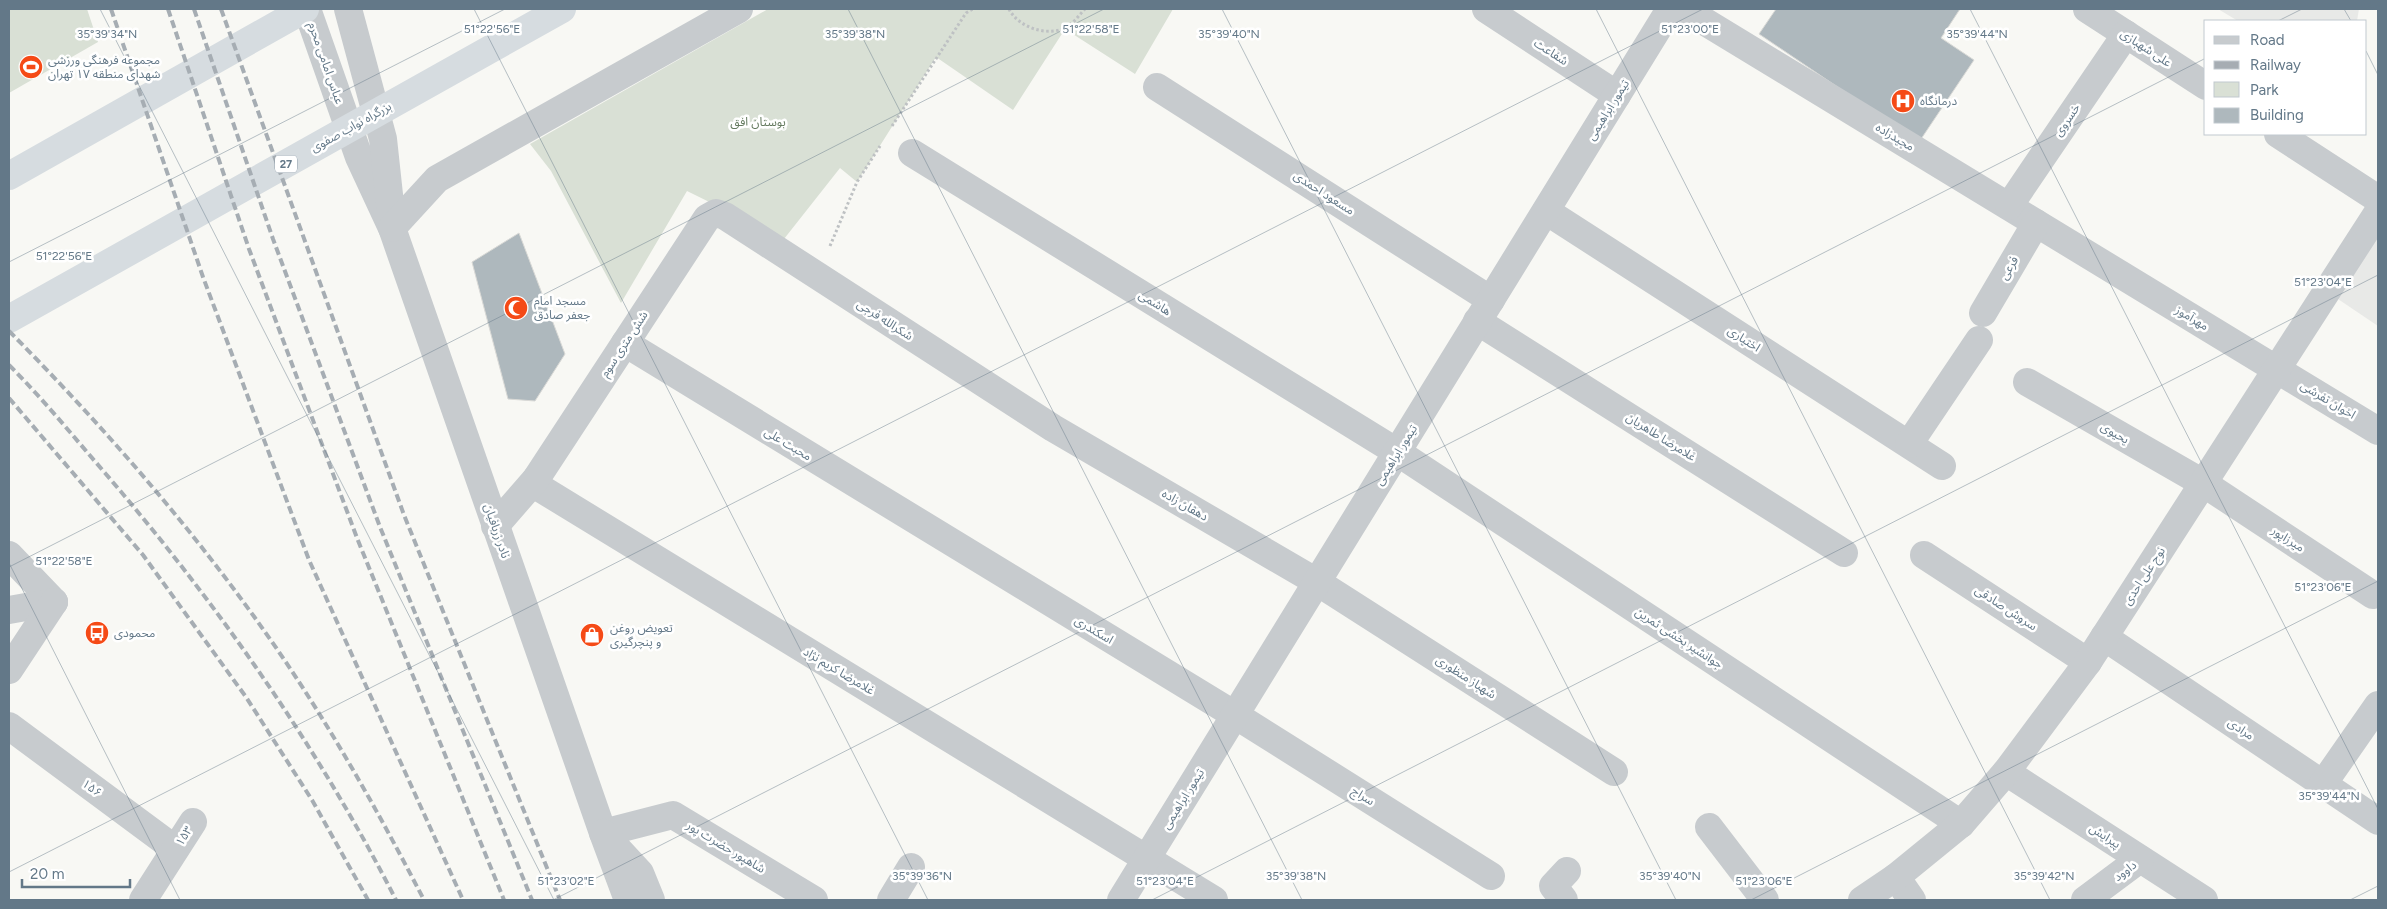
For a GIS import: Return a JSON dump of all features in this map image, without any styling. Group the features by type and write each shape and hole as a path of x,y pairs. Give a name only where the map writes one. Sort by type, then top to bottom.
{"highway":[{"path":"9,176 306,9"},
{"name":"بزرگراه نواب صفوی","path":"9,319 562,9"}],"street":[{"name":"عباس امامی محرم","path":"306,9 359,157 392,228"},
{"path":"348,9 382,139 392,228"},
{"path":"392,228 437,180 739,9"},
{"name":"شفاعت","path":"1486,9 1617,95"},
{"name":"تیمور ابراهیمی","path":"1121,900 1670,9"},
{"name":"مجیدزاده","path":"1684,9 2106,265"},
{"name":"علی شهبازی","path":"2087,9 2204,85"},
{"name":"خسروی","path":"2009,206 2126,34"},
{"name":"مسعود احمدی","path":"1157,86 1484,310"},
{"path":"2280,135 2378,199"},
{"name":"هاشمی","path":"912,153 1397,452"},
{"name":"اختیاری","path":"1546,212 1942,466"},
{"name":"نوح علی احدی","path":"1862,900 1896,877 1961,824 2006,772 2088,662 2278,370 2378,212"},
{"name":"شش متری سوم","path":"495,526 536,479 706,218 716,213"},
{"name":"شکرالله فرجی","path":"716,213 725,216 1053,428"},
{"name":"فرعی","path":"1983,314 2036,223"},
{"name":"نادر زربافیان","path":"392,228 495,526 628,900"},
{"name":"مهرآموز","path":"2106,265 2278,370"},
{"name":"غلامرضا طاهریان","path":"1484,310 1844,553"},
{"path":"1908,444 1979,340"},
{"name":"محبت علی","path":"625,343 952,544"},
{"name":"اخوان تفرشی","path":"2278,370 2378,431"},
{"name":"یحیوی","path":"2027,382 2203,484"},
{"name":"دهقان زاده","path":"1053,428 1317,582"},
{"name":"جوانشیر بخشی ثمرین","path":"1397,452 1961,824"},
{"name":"غلامرضا کریم نژاد","path":"536,479 540,488 548,493 1214,900"},
{"name":"میرزاپور","path":"2203,484 2373,596"},
{"name":"اسکندری","path":"952,544 1235,715"},
{"path":"9,555 54,602"},
{"name":"سروش صادقی","path":"1924,555 2088,662"},
{"name":"شهباز منظوری","path":"1317,582 1614,772"},
{"path":"9,610 54,602"},
{"path":"9,670 54,602"},
{"name":"مرادی","path":"2104,637 2378,821"},
{"path":"2323,784 2378,705"},
{"name":"سراج","path":"1235,715 1491,876"},
{"name":"۱۵۶","path":"9,726 175,849"},
{"name":"پیرایش","path":"2006,772 2204,900"},
{"name":"شاهپور حضرت پور","path":"603,833 673,815 814,900"},
{"name":"۱۵۳","path":"143,900 193,822"},
{"path":"1709,827 1765,900"},
{"name":"نادر زربافیان","path":"603,833 640,873 651,900"},
{"name":"داوود","path":"2085,900 2140,859"},
{"path":"891,900 911,866"},
{"path":"1896,877 1912,900"}],"path":[{"path":"1009,9 1027,27 1049,32 1070,25 1085,9"}],"shaded area":[{"path":"2218,9 2359,9 2357,20 2236,20"},
{"path":"2378,227 2378,326 2335,297"}],"green space":[{"name":"مجموعه فرهنگی ورزشی شهدای منطقه ۱۷ تهران","path":"9,9 87,9 98,42 9,93"},
{"name":"بوستان افق","path":"768,9 1173,9 1135,74 1065,29 1013,110 936,57 857,182 840,168 784,239 687,191 621,303 551,171 530,144"}],"building":[{"name":"درمانگاه","path":"1776,9 1960,9 1941,38 1974,60 1919,142 1759,34"},
{"name":"مسجد امام جعفر صادق","path":"519,233 565,354 535,401 508,399 472,262"}],"railway":[{"path":"111,9 203,277 309,560 463,900"},
{"path":"168,9 249,249 357,538 504,900"},
{"path":"194,9 273,239 380,527 532,900"},
{"path":"221,9 404,515 560,900"},
{"path":"9,331 117,446 185,526 249,609 299,682 337,743 424,900"},
{"path":"9,365 58,418 146,522 226,625 299,732 366,843 396,900"},
{"path":"9,398 143,555 246,697 312,800 368,900"}],"place":[{"name":"مجموعه فرهنگی ورزشی شهدای منطقه ۱۷ تهران","path":"31,67"},
{"name":"درمانگاه","path":"1903,101"},
{"name":"مسجد امام جعفر صادق","path":"516,308"},
{"name":"محمودی","path":"97,633"},
{"name":"تعویض روغن و پنچرگیری","path":"592,635"}]}
